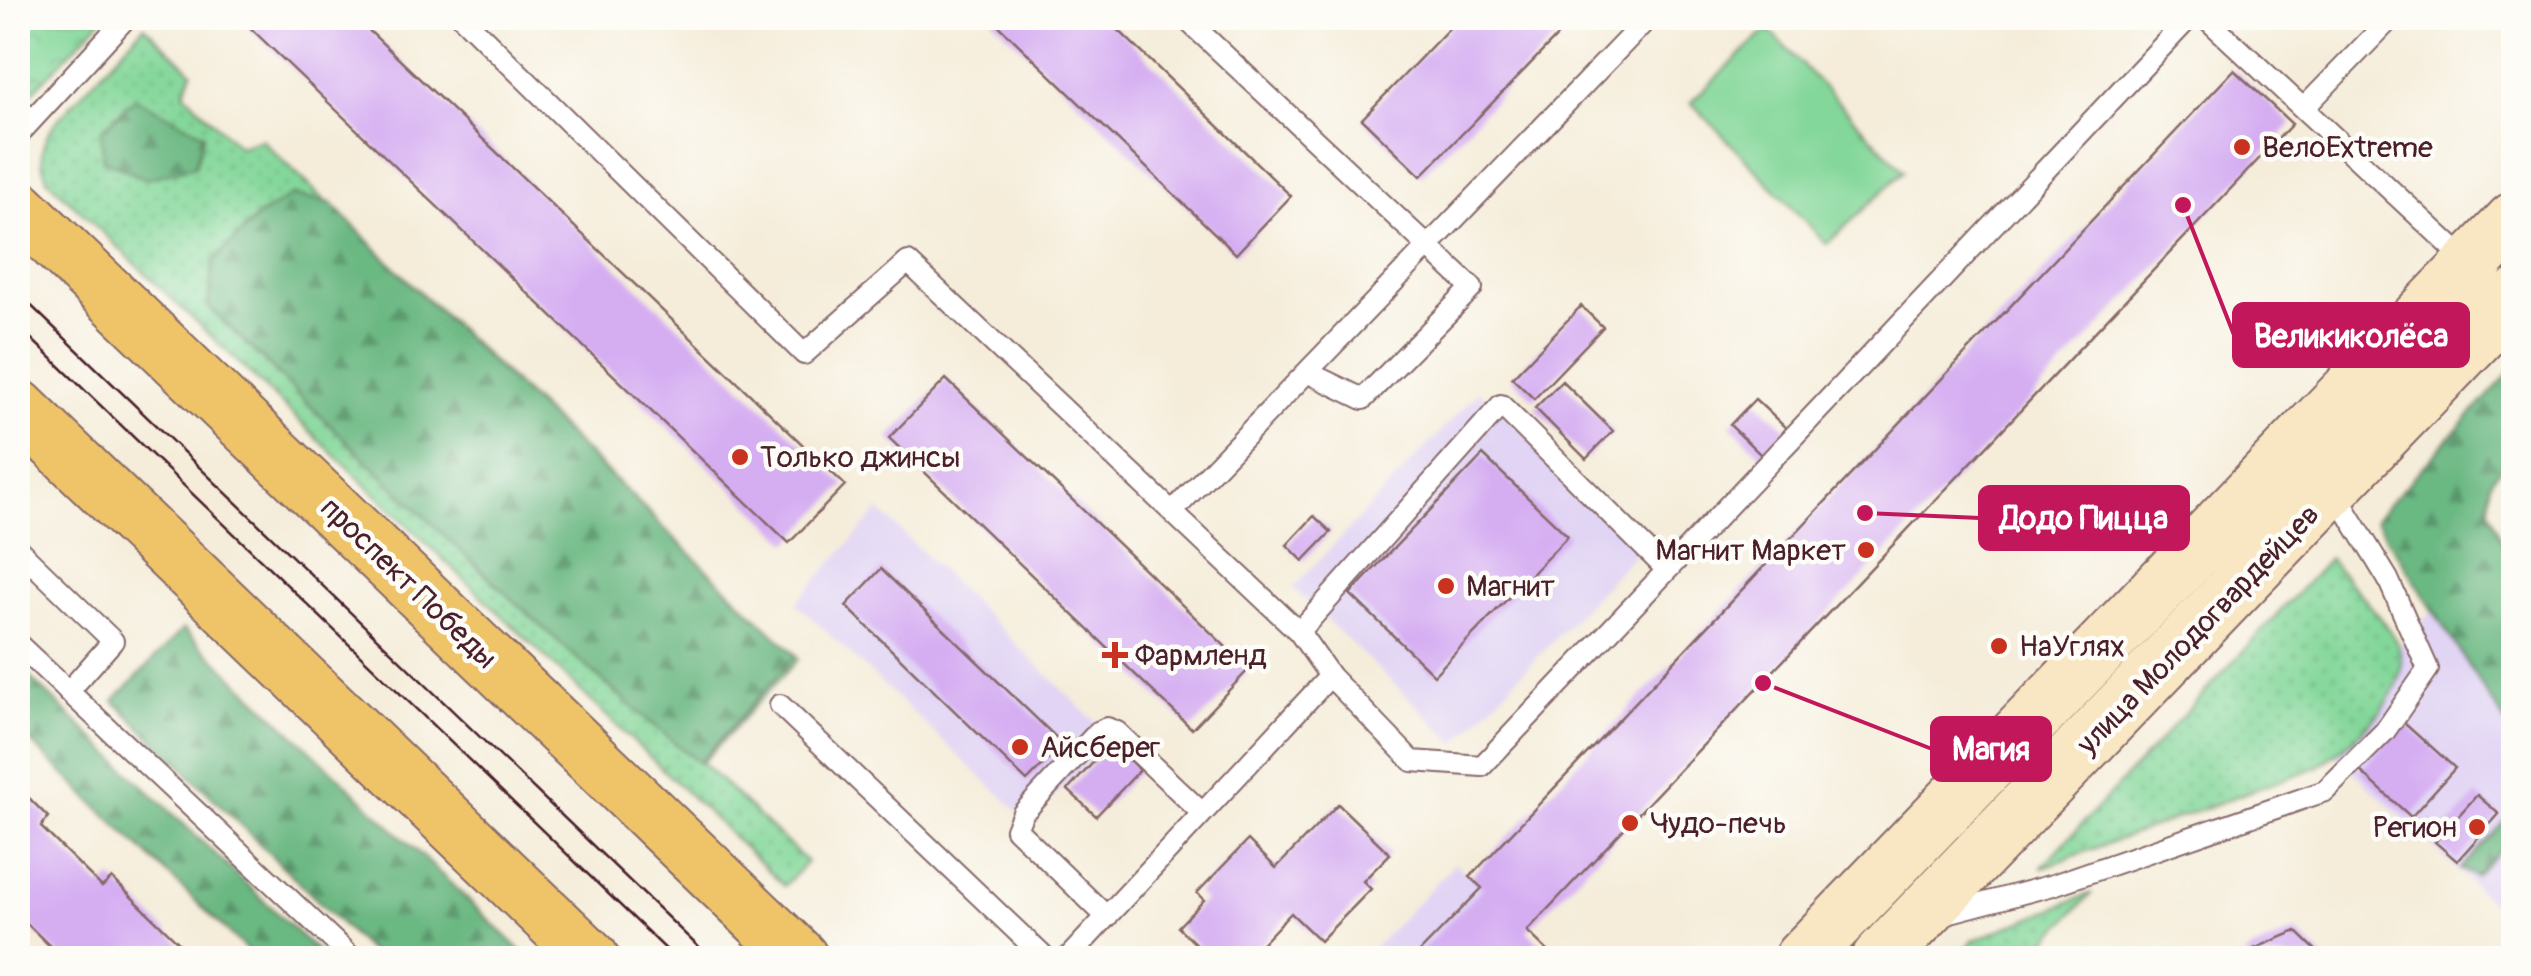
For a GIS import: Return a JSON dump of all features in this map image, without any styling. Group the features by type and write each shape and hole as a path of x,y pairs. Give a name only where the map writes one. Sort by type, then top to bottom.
{"main road":[{"name":"проспект Победы","path":"18,207 800,958"},
{"name":"улица Молодогвардейцев","path":"1802,958 2514,220"},
{"name":"улица Молодогвардейцев","path":"1894,947 2514,298"},
{"path":"18,407 591,958"}],"lane":[{"path":"18,134 126,18"},
{"path":"463,18 804,354 908,262 1299,632 1330,676 1412,762 1482,766 2188,18"},
{"path":"1184,18 1472,288 1363,399 1309,373"},
{"path":"1172,511 1648,18"},
{"path":"2206,18 2471,264"},
{"path":"2304,108 2391,18"},
{"path":"1299,632 1501,404 1667,570"},
{"path":"1894,947 2052,885 2325,791 2385,730 2428,669 2388,579 2332,489"},
{"path":"18,550 114,641 68,692"},
{"path":"18,644 352,958"},
{"path":"1068,958 1330,676"},
{"path":"780,705 1045,958"},
{"path":"1107,917 1016,829 1023,813 1098,732 1107,728 1117,732 1202,812"}],"shaded area":[{"path":"1479,391 1643,545 1456,743 1293,588"},
{"path":"879,510 1112,738 1029,822 796,603"},
{"path":"2513,525 2513,923 2315,735"},
{"path":"1455,863 1482,888 1555,958 1364,958"}],"green space":[{"path":"18,18 103,18 18,107"},
{"path":"144,26 192,72 184,93 239,147 261,139 658,521 651,544 706,597 728,589 798,659 702,763 807,862 784,886 47,179 42,156 50,130"},
{"path":"1768,29 1904,171 1827,244 1691,102"},
{"path":"135,98 204,134 195,166 146,179 103,160 101,131"},
{"path":"292,195 331,203 796,655 699,763 510,597 208,306 213,262 257,217"},
{"path":"2513,369 2513,454 2490,482 2489,510 2513,567 2513,735 2375,519"},
{"path":"2329,559 2380,618 2400,652 2396,687 2375,719 2317,767 2041,868"},
{"path":"183,629 529,958 376,958 114,701"},
{"path":"18,666 324,958 255,958 18,730"},
{"path":"2513,813 2513,837 2475,876 2460,869"},
{"path":"2092,893 2030,958 1957,958 1974,940"}],"building":[{"path":"240,18 356,18 845,485 789,543"},
{"path":"991,18 1106,18 1291,196 1236,254"},
{"path":"1459,18 1575,18 1421,176 1362,119"},
{"path":"2234,70 2292,124 1527,931 1549,952 1543,958 1414,958 1482,888 1470,877"},
{"path":"1581,306 1603,327 1534,399 1512,378"},
{"path":"946,379 1249,669 1192,729 889,438"},
{"path":"1562,381 1613,431 1586,459 1535,408"},
{"path":"1755,399 1787,429 1762,456 1730,425"},
{"path":"1483,455 1568,536 1434,675 1350,594"},
{"path":"1314,516 1331,532 1303,561 1287,545"},
{"path":"881,569 1063,744 1027,781 846,606"},
{"path":"2404,722 2455,768 2411,817 2360,771"},
{"path":"1111,743 1140,770 1096,816 1068,790"},
{"path":"18,787 48,817 41,827 102,887 112,878 181,945 173,954 177,958 62,958 18,915"},
{"path":"2477,795 2499,814 2457,861 2435,842"},
{"path":"1338,804 1390,854 1363,881 1371,889 1320,941 1291,913 1248,958 1210,958 1178,927 1204,900 1197,893 1248,840 1276,868"},
{"path":"2296,931 2324,958 2243,958 2251,950"}],"tram line":[{"path":"18,293 710,958"},
{"path":"18,326 675,958"}],"place":[{"name":"ВелоExtreme","path":"2242,147"},
{"name":"Великиколёса","path":"2183,205"},
{"name":"Только джинсы","path":"740,457"},
{"name":"Додо Пицца","path":"1865,513"},
{"name":"Магнит Маркет","path":"1866,550"},
{"name":"Магнит","path":"1446,586"},
{"name":"НаУглях","path":"1999,646"},
{"name":"Фармленд","path":"1115,655"},
{"name":"Магия","path":"1763,683"},
{"name":"Айсберег","path":"1020,747"},
{"name":"Чудо-печь","path":"1630,823"},
{"name":"Регион","path":"2477,827"}]}
